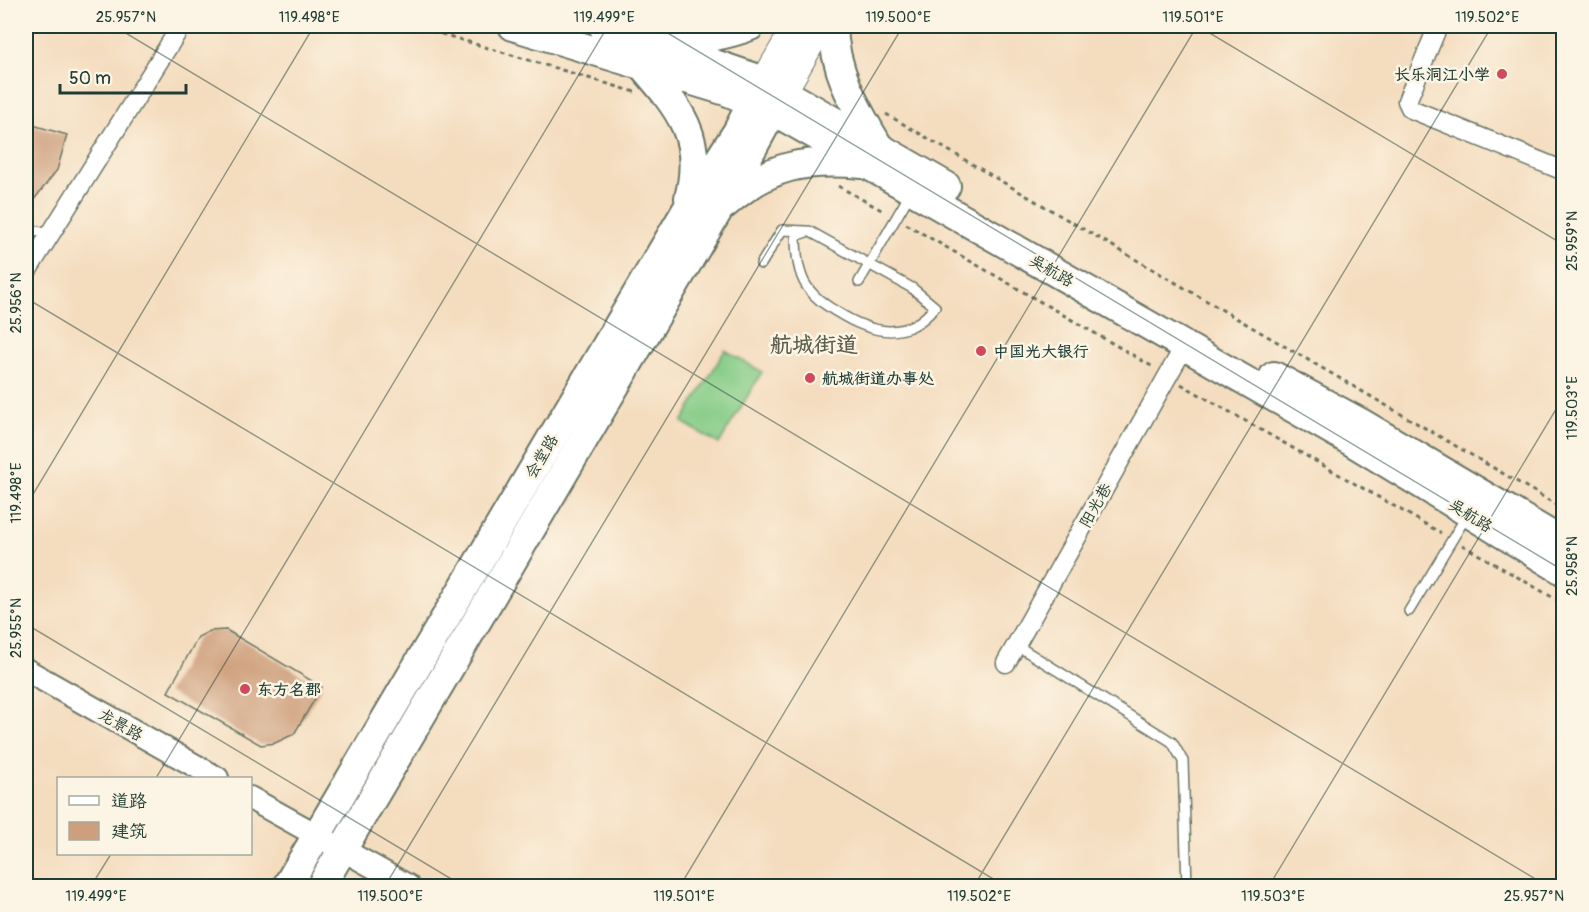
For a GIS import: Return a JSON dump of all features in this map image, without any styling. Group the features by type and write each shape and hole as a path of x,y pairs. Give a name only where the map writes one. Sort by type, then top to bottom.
{"main road":[{"name":"吴航路","path":"513,26 645,53 768,96 1361,423 1563,543"},
{"name":"吴航路","path":"603,26 645,53"},
{"path":"686,211 696,162 692,142 645,53 732,33 750,26"},
{"name":"会堂路","path":"321,886 719,209 796,26"},
{"name":"会堂路","path":"287,886 686,211 736,132 768,96 821,26"},
{"path":"719,209 736,194 780,168 874,155 843,82 835,50 833,26"},
{"name":"吴航路","path":"874,155 913,189 1184,347 1351,441 1563,572"}],"street":[{"path":"26,273 181,26"},
{"path":"1438,26 1407,101 1411,109 1563,171"},
{"name":"阳光巷","path":"1006,663 1184,347"},
{"name":"龙景路","path":"26,669 215,777"},
{"path":"252,799 408,886"}],"lane":[{"path":"859,282 913,189"},
{"path":"26,228 49,234"},
{"path":"761,264 782,230 809,231 912,288 935,307 920,323 904,330 890,332 856,324 821,302 802,279 795,251 796,236 809,231"},
{"path":"1409,611 1468,513"},
{"path":"1016,645 1172,742 1184,761 1187,886"}],"path":[{"path":"416,26 637,93"},
{"path":"879,108 1563,509"}],"green space":[{"path":"725,350 762,372 719,444 682,422"}],"building":[{"path":"26,123 67,135 57,170 26,210"},
{"name":"东方名郡","path":"226,630 322,687 294,734 275,743 261,745 168,692 198,637 210,631"}],"place":[{"name":"长乐洞江小学","path":"1502,74"},
{"name":"中国光大银行","path":"981,351"},
{"name":"航城街道办事处","path":"810,378"},
{"name":"东方名郡","path":"245,689"}],"district":[{"name":"航城街道","path":"814,344"}]}
